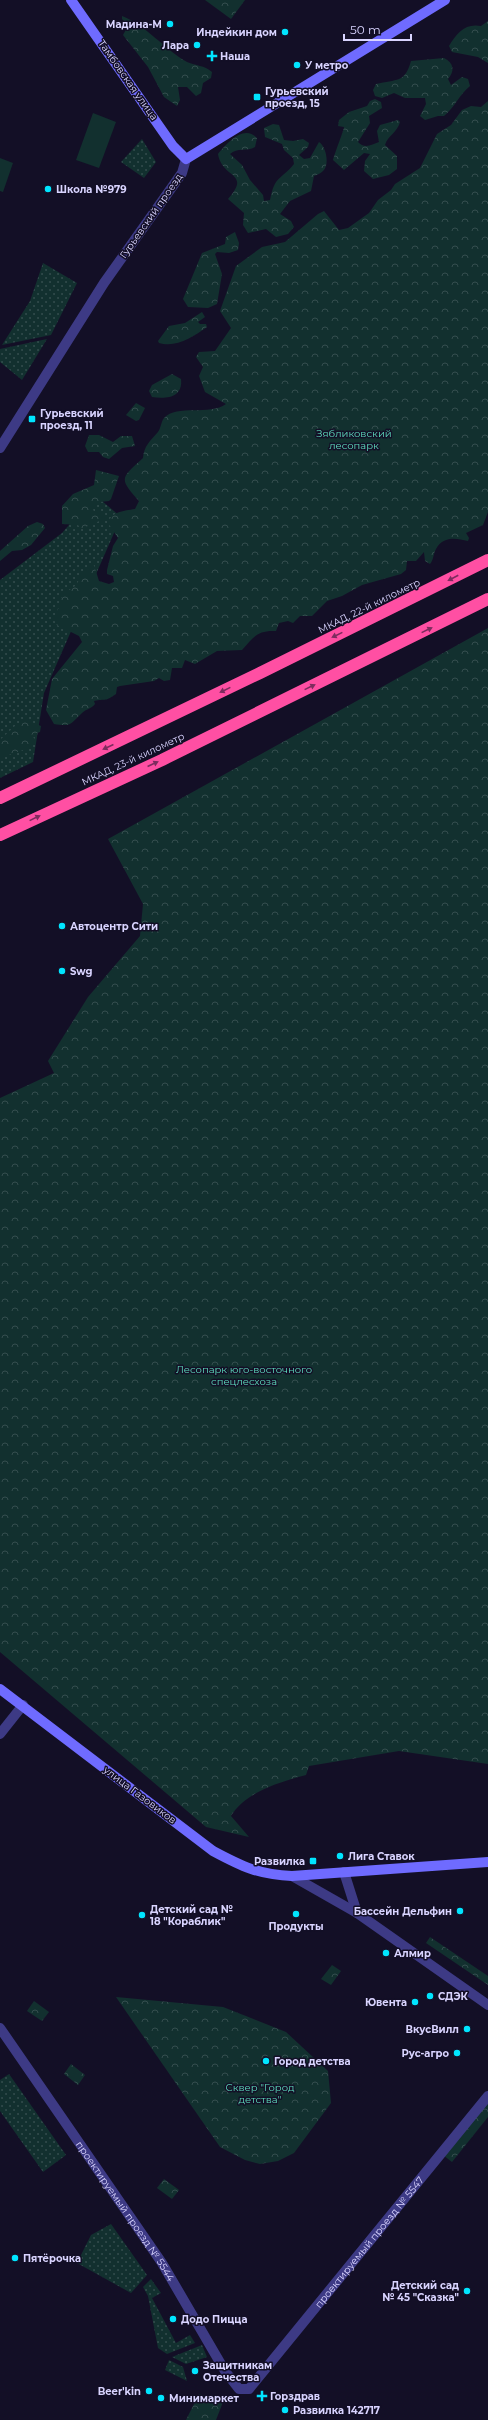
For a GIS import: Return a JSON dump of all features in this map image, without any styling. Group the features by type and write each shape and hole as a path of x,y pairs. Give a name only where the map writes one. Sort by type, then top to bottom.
{"highway":[{"name":"МКАД, 22-й километр","path":"0,798 260,673 488,560"},
{"name":"МКАД, 23-й километр","path":"0,835 275,705 488,599"}],"street":[{"name":"Тамбовская улица","path":"71,0 173,146 186,159"},
{"path":"186,159 445,0"},
{"name":"Гурьевский проезд","path":"0,448 104,282 182,173 186,159"},
{"name":"улица Газовиков","path":"0,1689 213,1851 243,1868 270,1875 292,1876 488,1862"},
{"path":"0,1734 23,1705"},
{"path":"344,1872 357,1913"},
{"path":"292,1876 357,1913 488,2005"},
{"name":"проектируемый проезд № 5544","path":"0,2028 162,2263 230,2379 239,2389 249,2389"},
{"name":"проектируемый проезд № 5547","path":"249,2389 488,2096"}],"green space":[{"path":"205,0 245,0 231,19"},
{"path":"122,16 131,20 187,62 203,67 212,72 211,78 203,83 201,93 196,96 187,87 178,87 180,100 177,106 164,97 148,67 123,35 128,26 122,19"},
{"path":"488,21 488,63 478,57 452,52 449,46 458,33 470,26 481,26"},
{"path":"444,58 452,65 452,73 448,79 451,85 462,77 468,79 470,86 444,116 438,116 425,120 420,116 426,104 425,98 405,98 394,93 382,98 375,96 373,90 376,84 403,77 409,68 411,61"},
{"path":"375,99 381,102 382,108 369,116 370,123 358,142 360,144 365,146 379,142 377,131 380,125 398,120 400,122 399,126 385,145 397,156 397,169 389,175 373,179 364,171 365,161 370,154 364,153 344,170 333,160 344,127 338,126 339,120 349,112 367,106 370,101"},
{"name":"Зябликовский лесопарк","path":"488,101 488,512 483,525 466,533 469,538 468,541 450,539 442,542 436,549 430,564 425,561 424,552 416,561 407,561 406,570 401,574 362,585 342,596 327,601 312,616 300,616 293,623 288,621 279,623 276,631 264,632 256,635 242,650 217,651 195,664 185,660 182,668 172,668 170,680 164,681 159,678 154,681 117,687 116,694 106,699 94,701 95,704 93,706 70,724 54,724 46,710 52,679 82,642 79,636 57,625 54,620 63,593 78,583 82,573 89,566 94,565 99,581 109,584 114,582 113,576 107,574 107,570 113,546 118,538 108,523 115,514 135,509 139,501 125,483 126,475 143,458 148,444 159,430 164,418 177,412 211,409 226,404 205,392 199,376 203,367 196,357 199,352 215,351 231,328 220,311 236,266 262,247 285,242 318,214 324,211 339,230 348,228 369,213 378,200 391,190 395,184 420,168 437,134 451,125 462,110 471,106 481,107"},
{"path":"93,113 116,122 99,168 76,160"},
{"path":"273,124 279,125 284,140 293,141 303,139 309,143 308,147 299,155 304,159 310,158 319,142 324,147 327,160 323,171 314,176 311,191 290,201 280,214 291,221 294,227 288,234 276,237 266,229 248,233 243,225 244,213 228,199 235,190 237,184 236,179 225,168 218,154 231,140 241,134 252,134 257,138 255,147 236,151 230,154 242,165 250,180 263,195 264,201 270,200 276,182 294,164 293,158 284,150 282,144 265,137 264,128"},
{"path":"142,139 156,162 144,178 121,162"},
{"path":"0,158 13,163 3,192 0,191"},
{"path":"235,232 239,243 238,250 229,253 217,252 215,254 222,274 217,304 208,308 188,307 183,299 202,253 225,244 226,237"},
{"path":"43,263 77,283 51,335 2,345 30,301"},
{"path":"202,312 205,317 198,322 200,324 206,324 207,327 190,338 178,343 159,343 158,341 169,326 185,323"},
{"path":"47,339 22,380 0,362 0,349"},
{"path":"172,374 181,379 181,385 176,394 163,398 152,397 149,391 152,385"},
{"path":"136,403 145,408 139,420 136,421 126,415"},
{"path":"89,435 99,435 113,442 121,436 132,436 135,446 122,448 109,459 103,457 99,452 88,452 85,446"},
{"path":"96,470 119,476 111,499 109,501 100,502 93,509 94,512 104,513 104,519 81,529 78,525 62,524 62,506 73,494 94,485"},
{"path":"95,495 121,517 44,693 33,762 0,778 0,580 62,533"},
{"path":"37,522 43,524 45,528 31,545 22,550 12,551 0,561 0,551 28,526"},
{"name":"Лесопарк юго-восточного спецлесхоза","path":"488,628 488,1764 399,1751 309,1766 306,1775 264,1789 245,1800 237,1808 231,1816 249,1837 206,1827 0,1652 0,1098 54,1073 48,1061 88,997 140,936 143,904 108,839"},
{"path":"26,720 41,726 40,732 31,735 36,740 26,749 0,758 0,740 17,724"},
{"path":"430,1937 488,1976 488,1985 426,1943"},
{"path":"332,1965 341,1971 331,1985 321,1979"},
{"name":"Сквер \"Город детства\"","path":"116,1997 223,2007 286,2032 328,2071 331,2103 294,2153 278,2161 260,2164 245,2160 220,2147"},
{"path":"34,2001 49,2012 42,2021 27,2011"},
{"path":"71,2064 85,2075 78,2085 64,2074"},
{"path":"9,2074 66,2155 43,2172 0,2111 0,2080"},
{"path":"488,2099 488,2117 452,2162 443,2155"},
{"path":"164,2179 179,2190 172,2199 157,2188"},
{"path":"111,2224 147,2275 131,2293 77,2263 91,2235"},
{"path":"151,2279 161,2293 152,2298 176,2343 190,2335 195,2343 167,2354 158,2348 148,2296 143,2287"},
{"path":"202,2345 207,2357 186,2364 172,2357"},
{"path":"169,2360 183,2367 187,2381 165,2370"},
{"path":"199,2394 223,2402 216,2420 186,2420"}],"place":[{"name":"Мадина-М","path":"170,24"},
{"name":"Индейкин дом","path":"285,32"},
{"name":"Лара","path":"197,45"},
{"name":"Наша","path":"212,56"},
{"name":"У метро","path":"297,65"},
{"name":"Гурьевский проезд, 15","path":"257,97"},
{"name":"Школа №979","path":"48,189"},
{"name":"Гурьевский проезд, 11","path":"32,419"},
{"name":"Автоцентр Сити","path":"62,926"},
{"name":"Swg","path":"62,971"},
{"name":"Лига Ставок","path":"340,1856"},
{"name":"Развилка","path":"313,1861"},
{"name":"Бассейн Дельфин","path":"460,1911"},
{"name":"Продукты","path":"296,1914"},
{"name":"Детский сад № 18 \"Кораблик\"","path":"142,1915"},
{"name":"Алмир","path":"386,1953"},
{"name":"СДЭК","path":"430,1996"},
{"name":"Ювента","path":"415,2002"},
{"name":"ВкусВилл","path":"467,2029"},
{"name":"Рус-агро","path":"457,2053"},
{"name":"Город детства","path":"266,2061"},
{"name":"Пятёрочка","path":"15,2258"},
{"name":"Детский сад № 45 \"Сказка\"","path":"467,2291"},
{"name":"Додо Пицца","path":"173,2319"},
{"name":"Защитникам Отечества","path":"195,2371"},
{"name":"Beer'kin","path":"149,2391"},
{"name":"Горздрав","path":"262,2396"},
{"name":"Минимаркет","path":"161,2398"},
{"name":"Развилка 142717","path":"285,2410"}]}
